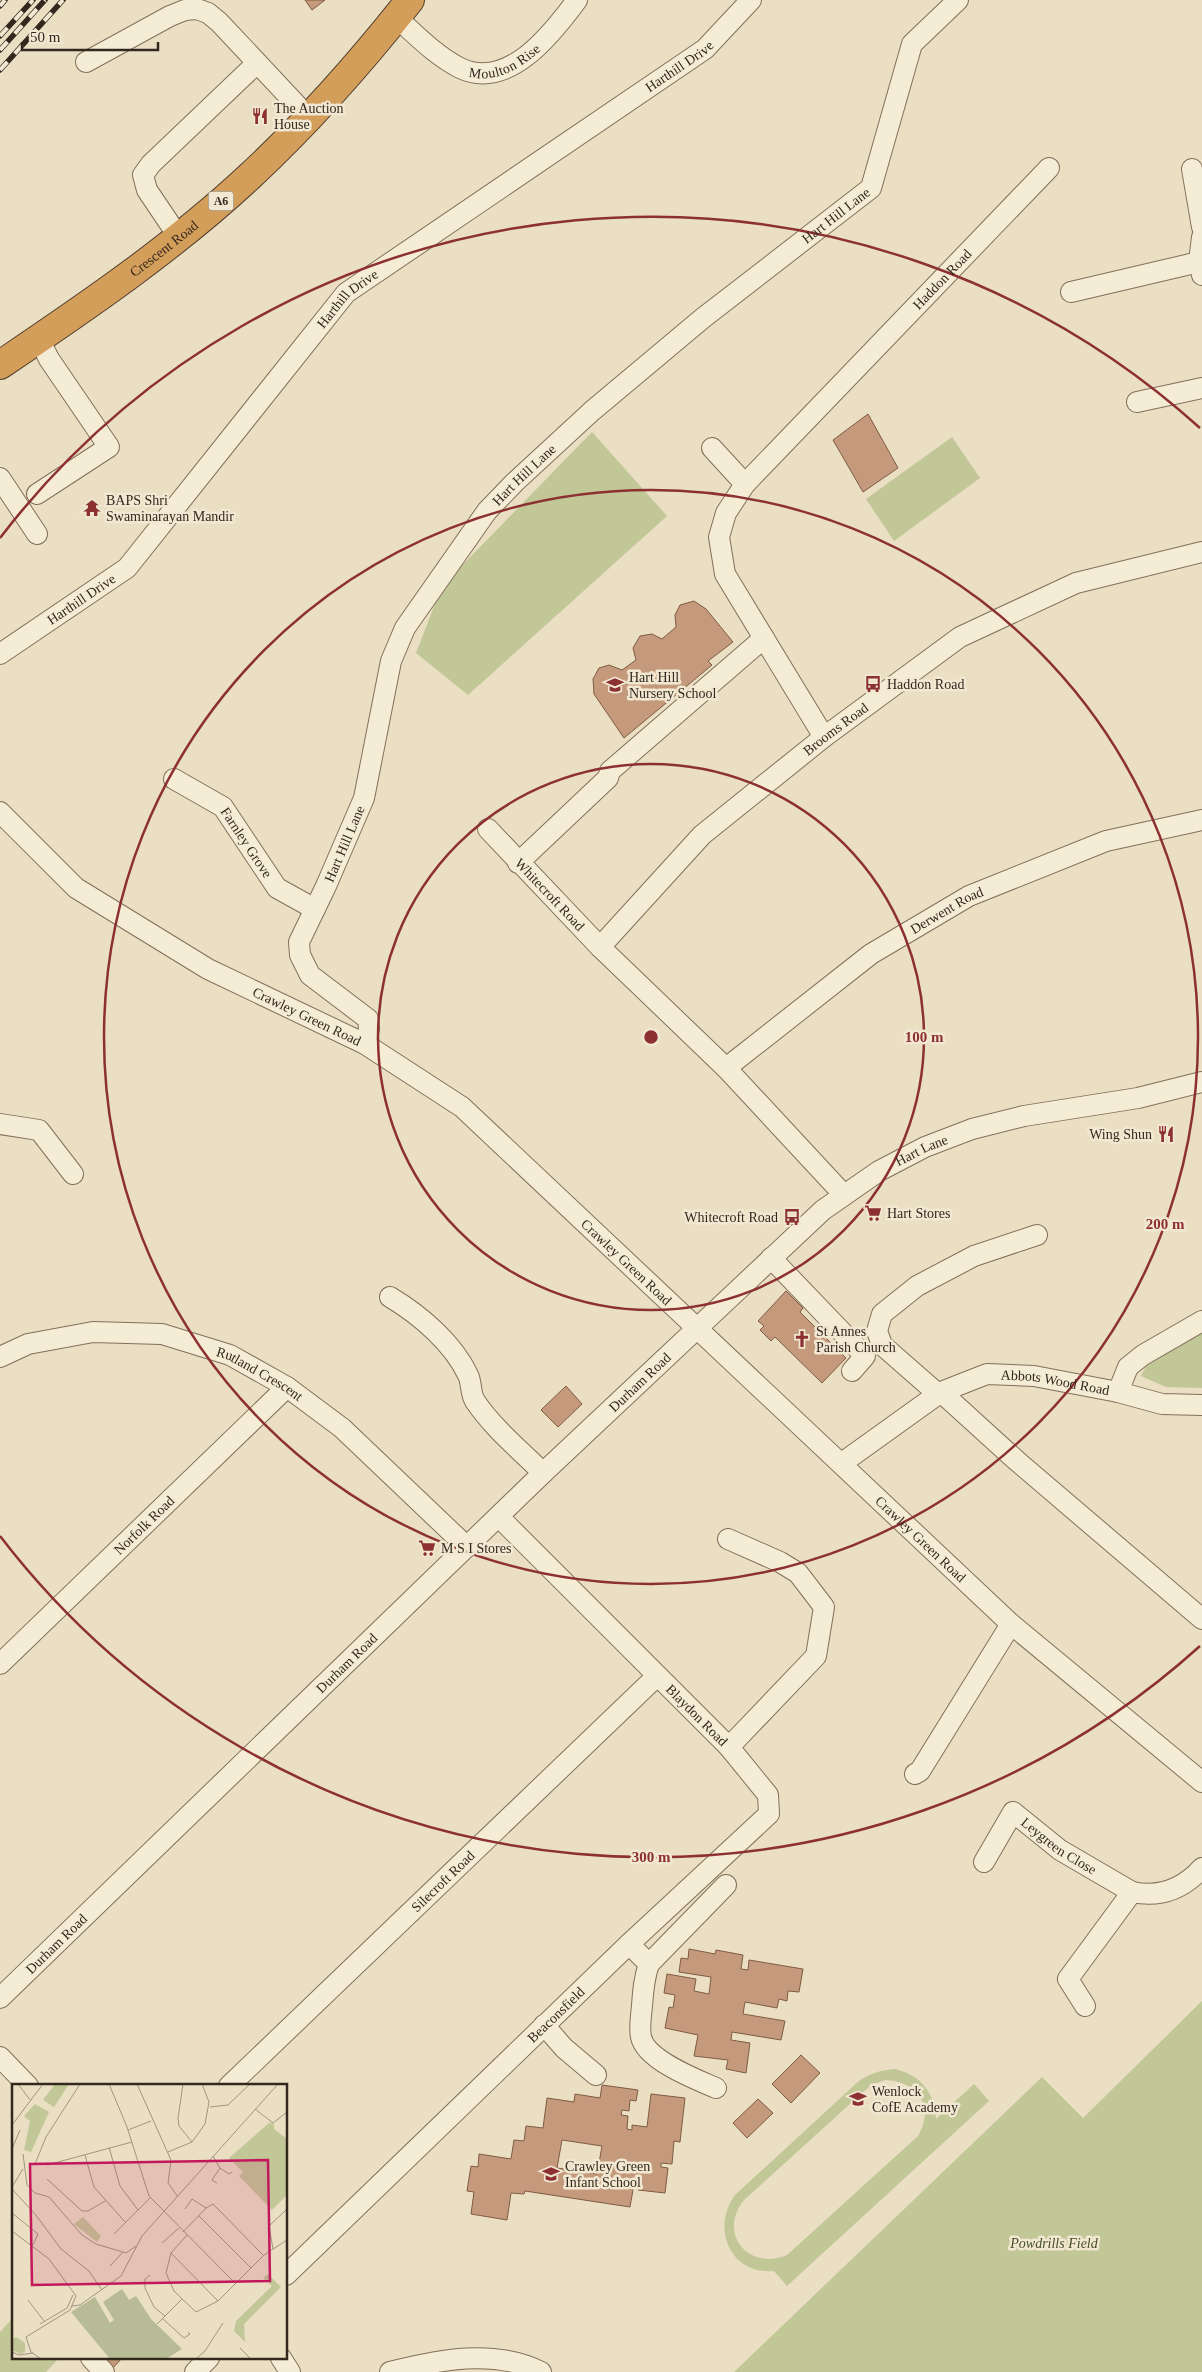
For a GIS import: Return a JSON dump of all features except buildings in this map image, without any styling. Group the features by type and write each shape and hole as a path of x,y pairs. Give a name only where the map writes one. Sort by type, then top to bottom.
{"highway":[{"name":"Crescent Road","path":"0,365 178,236 249,176 308,118 403,9"}],"street":[{"name":"Moulton Rise","path":"403,9 431,48 460,68 483,74 507,68 532,51 560,23 577,0"},
{"name":"Harthill Drive","path":"0,654 128,568 346,293 706,49 751,0"},
{"name":"Hart Hill Lane","path":"365,1044 369,1029 368,1019 310,975 300,955 299,942 356,820 364,798 380,707 397,643 405,628 487,512 515,482 592,411 703,318 871,188 912,44 958,0"},
{"path":"86,62 170,16 185,10 197,10 208,13 220,22 308,118"},
{"path":"178,236 147,190 144,175 151,164 257,64"},
{"name":"Haddon Road","path":"824,737 725,574 719,537 726,513 745,484 1049,168"},
{"path":"1192,169 1202,227"},
{"path":"1072,292 1201,268 1202,238"},
{"path":"37,494 109,447 49,359 39,338"},
{"path":"1137,402 1202,388"},
{"path":"712,448 745,484"},
{"path":"0,478 37,534"},
{"name":"Brooms Road","path":"600,947 702,835 824,737 960,637 1076,584 1202,552"},
{"path":"518,863 608,778 610,771 764,638"},
{"name":"Farnley Grove","path":"174,779 223,807 277,888 315,909"},
{"name":"Crawley Green Road","path":"0,812 76,888 208,969 365,1044 462,1107 1011,1624 1202,1782"},
{"name":"Derwent Road","path":"726,1068 871,954 969,896 1106,841 1202,820"},
{"name":"Whitecroft Road","path":"488,829 518,863 600,947 726,1068 844,1195"},
{"name":"Hart Lane","path":"697,1329 823,1210 904,1158 972,1129 1024,1116 1138,1098 1202,1082"},
{"path":"0,1124 40,1130 73,1174"},
{"path":"1037,1235 974,1256 917,1286 882,1314 878,1330 882,1345 1202,1619"},
{"path":"771,1258 865,1356 852,1371"},
{"path":"390,1297 404,1305 440,1336 469,1376 473,1399 487,1417 543,1473"},
{"path":"1118,1392 1128,1367 1143,1355 1202,1321"},
{"name":"Durham Road","path":"0,1998 543,1473 697,1329"},
{"name":"Rutland Crescent","path":"0,1357 28,1344 93,1332 162,1334 230,1355 287,1387 342,1428 467,1547"},
{"name":"Abbots Wood Road","path":"842,1463 940,1393 987,1374 1034,1376 1118,1392 1162,1404 1202,1406"},
{"name":"Norfolk Road","path":"0,1664 287,1387"},
{"name":"Blaydon Road","path":"499,1516 729,1747 816,1656 824,1607 798,1573 780,1562 728,1539"},
{"path":"915,1774 920,1771 1011,1624"},
{"name":"Silecroft Road","path":"231,2084 657,1676"},
{"name":"Beaconsfield","path":"288,2273 544,2025 769,1814 768,1795 729,1747"},
{"name":"Leygreen Close","path":"984,1862 1013,1812 1060,1850 1132,1892 1146,1895 1175,1890 1193,1878 1202,1868"},
{"path":"716,2088 668,2064 645,2047 641,2038 640,2023 645,1976 649,1964 726,1885"},
{"path":"1085,2006 1068,1979 1132,1892"},
{"path":"629,1944 649,1964"},
{"path":"544,2025 564,2048 596,2075"},
{"path":"0,2057 26,2084"},
{"path":"390,2372 430,2362 476,2358 512,2362 541,2372"},
{"path":"93,2360 104,2372"},
{"path":"195,2372 207,2360"},
{"path":"282,2360 290,2372"}],"green space":[{"path":"592,432 667,516 468,695 416,653 442,586"},
{"path":"952,437 980,478 894,541 866,499"},
{"path":"1202,1333 1202,1388 1166,1387 1141,1376 1148,1362"},
{"name":"Powdrills Field","path":"1202,2001 1202,2372 734,2372 1042,2077 1083,2118"},
{"path":"890,2069 913,2076 925,2086 933,2101 936,2119 974,2084 989,2101 787,2286 774,2271 759,2270 746,2265 736,2257 729,2247 725,2235 725,2221 728,2208 735,2195 860,2080 877,2072","holes":["886,2080 907,2085 921,2097 925,2115 918,2136 787,2255 773,2259 761,2258 750,2254 741,2247 736,2237 734,2226 736,2214 743,2201 873,2084"]},
{"path":"12,2319 12,2360 57,2360 46,2372 0,2372 0,2332"}],"railway":[{"path":"0,6 5,0"},
{"path":"0,36 33,0"},
{"path":"0,50 45,0"},
{"path":"0,70 63,0"}],"place":[{"name":"The Auction House","path":"260,116"},
{"name":"BAPS Shri Swaminarayan Mandir","path":"92,508"},
{"name":"Haddon Road","path":"873,684"},
{"name":"Hart Hill Nursery School","path":"615,685"},
{"name":"Wing Shun","path":"1166,1134"},
{"name":"Hart Stores","path":"873,1213"},
{"name":"Whitecroft Road","path":"792,1217"},
{"name":"St Annes Parish Church","path":"802,1339"},
{"name":"M S I Stores","path":"427,1548"},
{"name":"Wenlock CofE Academy","path":"858,2099"},
{"name":"Crawley Green Infant School","path":"551,2174"}]}
